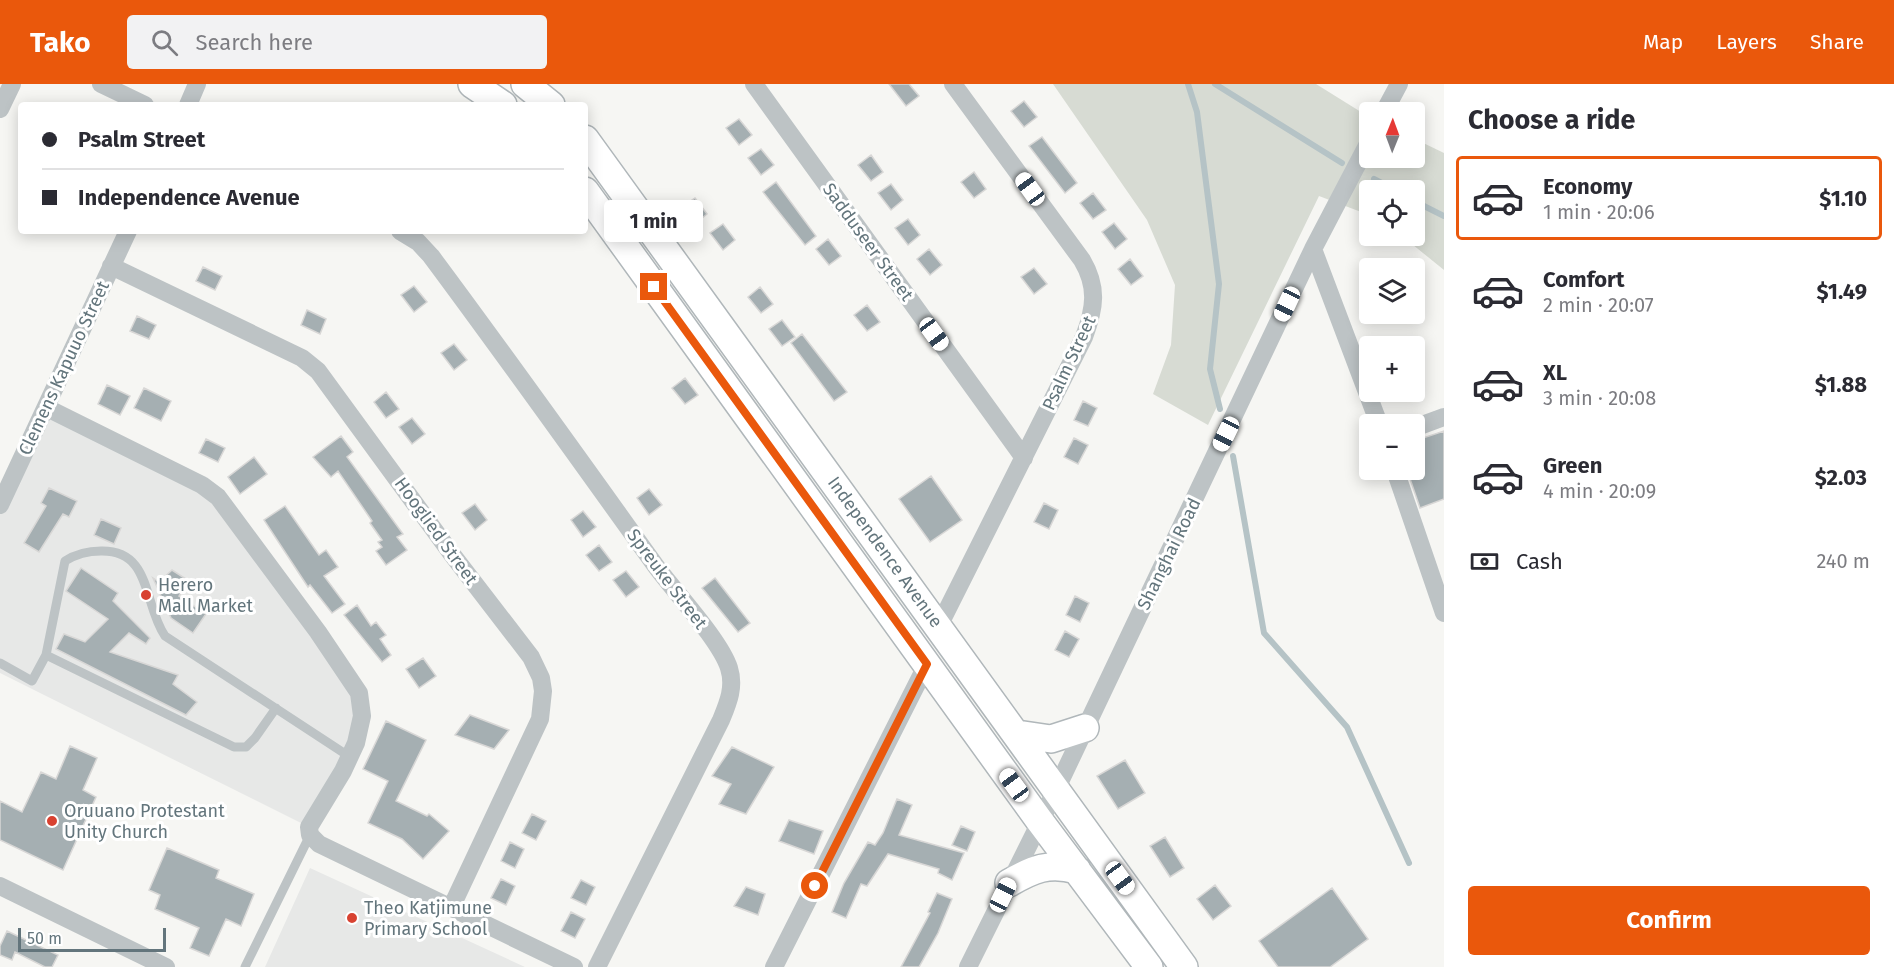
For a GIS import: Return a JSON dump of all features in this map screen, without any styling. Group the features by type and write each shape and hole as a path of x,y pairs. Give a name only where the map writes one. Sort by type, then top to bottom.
{"main road":[{"path":"472,84 499,102"},
{"path":"525,84 547,102"},
{"name":"Independence Avenue","path":"588,143 1184,967"},
{"name":"Independence Avenue","path":"588,195 1039,820 1149,967"},
{"path":"1017,734 1051,739 1085,728"},
{"path":"1009,883 1031,870 1045,866 1077,870"}],"street":[{"path":"0,109 12,84"},
{"path":"101,84 139,102"},
{"path":"189,102 197,84"},
{"name":"Sadduseer Street","path":"754,84 1024,458"},
{"name":"Psalm Street","path":"939,626 1084,337 1094,306 1094,291 1090,274 1082,260 953,84"},
{"path":"1389,102 1399,84"},
{"name":"Shanghai Road","path":"968,967 1039,820 1056,790 1313,249 1359,161"},
{"name":"Clemens Kapuuo Street","path":"0,505 127,234"},
{"name":"Spreuke Street","path":"405,234 418,242 431,256 668,582 721,650 729,666 732,681 730,698 721,720 597,967"},
{"path":"1313,249 1375,414"},
{"name":"Hooglied Street","path":"111,266 302,358 318,371 537,667 543,691 540,719 451,908"},
{"path":"47,408 202,485 218,497 318,632 359,693 362,716 350,757 309,827 310,835 319,844 574,967"},
{"path":"1425,424 1444,417"},
{"path":"1398,480 1444,613"},
{"path":"774,967 927,664"},
{"path":"0,886 166,967"}],"lane":[{"path":"0,663 32,681 46,655 65,561 81,553 112,551 132,560 141,571 159,627 165,636 350,757"},
{"path":"46,655 234,747 246,747 276,708"},
{"path":"245,967 310,835"}],"shaded area":[{"path":"1053,84 1316,84 1359,111 1359,168 1425,168 1425,144 1444,153 1444,270 1414,246 1425,246 1425,180 1359,180 1359,211 1319,196 1208,425 1153,394 1171,345 1175,285 1147,220"},
{"name":"Herero Mall Market","path":"47,408 202,485 318,632 362,716 309,827 0,673 0,505"},
{"name":"Theo Katjimune Primary School","path":"310,868 525,967 265,967"}],"building":[{"path":"889,84 909,84 919,96 906,106"},
{"path":"1024,101 1037,117 1024,127 1011,111"},
{"path":"739,119 752,135 739,145 726,128"},
{"path":"1042,137 1077,183 1065,193 1029,146"},
{"path":"761,149 774,165 761,175 748,158"},
{"path":"871,155 883,172 871,181 858,165"},
{"path":"974,172 986,189 974,198 961,182"},
{"path":"776,182 816,236 805,245 763,192"},
{"path":"891,184 903,200 891,210 878,193"},
{"path":"1093,193 1106,210 1093,219 1080,203"},
{"path":"695,198 707,214 695,224 682,207"},
{"path":"908,219 920,235 908,245 895,228"},
{"path":"1114,223 1127,239 1115,249 1102,232"},
{"path":"723,224 735,240 723,250 710,233"},
{"path":"828,239 841,256 829,265 816,249"},
{"path":"929,249 942,265 930,275 917,259"},
{"path":"1130,259 1143,276 1131,285 1118,269"},
{"path":"203,267 222,276 215,290 196,281"},
{"path":"1034,268 1047,284 1034,294 1021,277"},
{"path":"414,286 427,302 414,312 401,295"},
{"path":"760,287 773,304 761,313 748,297"},
{"path":"867,305 880,322 867,331 854,315"},
{"path":"307,310 326,319 320,334 301,325"},
{"path":"137,316 156,325 149,339 130,331"},
{"path":"782,320 795,337 782,346 769,329"},
{"path":"802,334 847,392 834,401 791,343"},
{"path":"454,344 467,360 454,370 441,353"},
{"path":"685,378 698,395 685,404 672,388"},
{"path":"107,385 130,396 120,415 98,404"},
{"path":"144,388 171,401 161,421 134,408"},
{"path":"386,392 399,409 386,418 374,402"},
{"path":"1083,401 1097,408 1088,426 1074,420"},
{"path":"412,418 425,434 412,444 399,427"},
{"path":"1444,431 1444,499 1420,508 1410,480 1425,480 1425,437"},
{"path":"341,436 353,452 347,457 403,534 397,537 407,550 386,565 376,551 382,547 378,542 382,540 370,523 372,521 338,471 331,477 313,457"},
{"path":"1074,438 1088,445 1078,464 1064,457"},
{"path":"206,439 225,448 218,462 199,453"},
{"path":"254,457 267,474 240,494 228,477"},
{"path":"931,476 962,520 930,542 899,499"},
{"path":"49,488 77,501 69,517 63,514 39,552 24,543 46,506 41,503"},
{"path":"649,489 662,505 649,515 637,498"},
{"path":"1044,503 1058,510 1049,529 1034,522"},
{"path":"475,504 487,520 475,530 462,513"},
{"path":"285,506 319,555 326,550 338,567 324,576 345,604 332,613 310,585 308,587 264,520"},
{"path":"583,511 596,527 583,537 571,520"},
{"path":"101,519 121,528 114,544 94,535"},
{"path":"599,545 612,562 599,571 586,555"},
{"path":"81,568 118,593 113,601 150,638 146,644 129,633 110,652 178,675 173,684 197,702 186,715 56,649 64,634 85,642 108,619 66,591"},
{"path":"172,570 189,581 179,596 206,614 193,633 171,618 153,578 159,582"},
{"path":"626,571 639,587 626,597 613,580"},
{"path":"715,578 750,623 738,632 702,588"},
{"path":"1075,596 1089,603 1080,622 1066,615"},
{"path":"357,605 371,626 376,622 386,635 380,639 391,655 382,662 344,615"},
{"path":"1065,631 1079,639 1069,657 1055,650"},
{"path":"423,658 436,676 419,688 406,669"},
{"path":"470,715 509,730 494,749 455,735"},
{"path":"386,721 426,740 396,801 427,816 429,814 449,831 423,859 402,839 368,823 388,781 363,769"},
{"name":"Oruuano Protestant Unity Church","path":"70,746 97,758 83,790 96,797 63,870 0,840 0,801 22,812 41,772 56,779"},
{"path":"732,747 774,767 746,814 719,804 731,784 712,776"},
{"path":"1125,760 1145,793 1118,809 1097,776"},
{"path":"897,799 912,805 899,835 964,853 952,880 938,873 939,869 888,854 867,886 861,884 846,918 832,912 844,883 868,842 875,845 883,833"},
{"path":"532,814 546,821 536,840 522,833"},
{"path":"789,820 823,831 814,854 779,841"},
{"path":"961,826 975,832 967,851 952,845"},
{"path":"1165,837 1184,868 1170,877 1150,846"},
{"path":"510,842 524,849 515,868 501,861"},
{"path":"167,848 219,870 216,878 254,894 241,926 226,919 209,956 190,948 199,928 155,909 160,895 149,890"},
{"path":"501,879 515,886 506,905 491,898"},
{"path":"581,880 595,887 586,905 571,898"},
{"path":"1215,885 1231,906 1213,920 1197,899"},
{"path":"746,887 765,894 758,915 734,906"},
{"path":"1332,888 1368,939 1330,967 1278,967 1259,941"},
{"path":"937,893 952,899 938,933 919,967 901,967 930,913 928,912"},
{"path":"571,912 585,919 575,938 561,931"},
{"path":"7,931 58,955 52,967 45,967 15,952 12,960 0,955 0,946"}],"waterway":[{"path":"1188,84 1197,112 1219,284 1210,369 1220,409"},
{"path":"1215,84 1342,163"},
{"path":"1425,206 1444,216"},
{"path":"1233,456 1264,633 1347,727 1409,863"}],"place":[{"name":"Herero Mall Market","path":"146,595"},
{"name":"Oruuano Protestant Unity Church","path":"52,821"},
{"name":"Theo Katjimune Primary School","path":"352,918"}],"route":[{"path":"654,287 927,664 815,886"}]}
